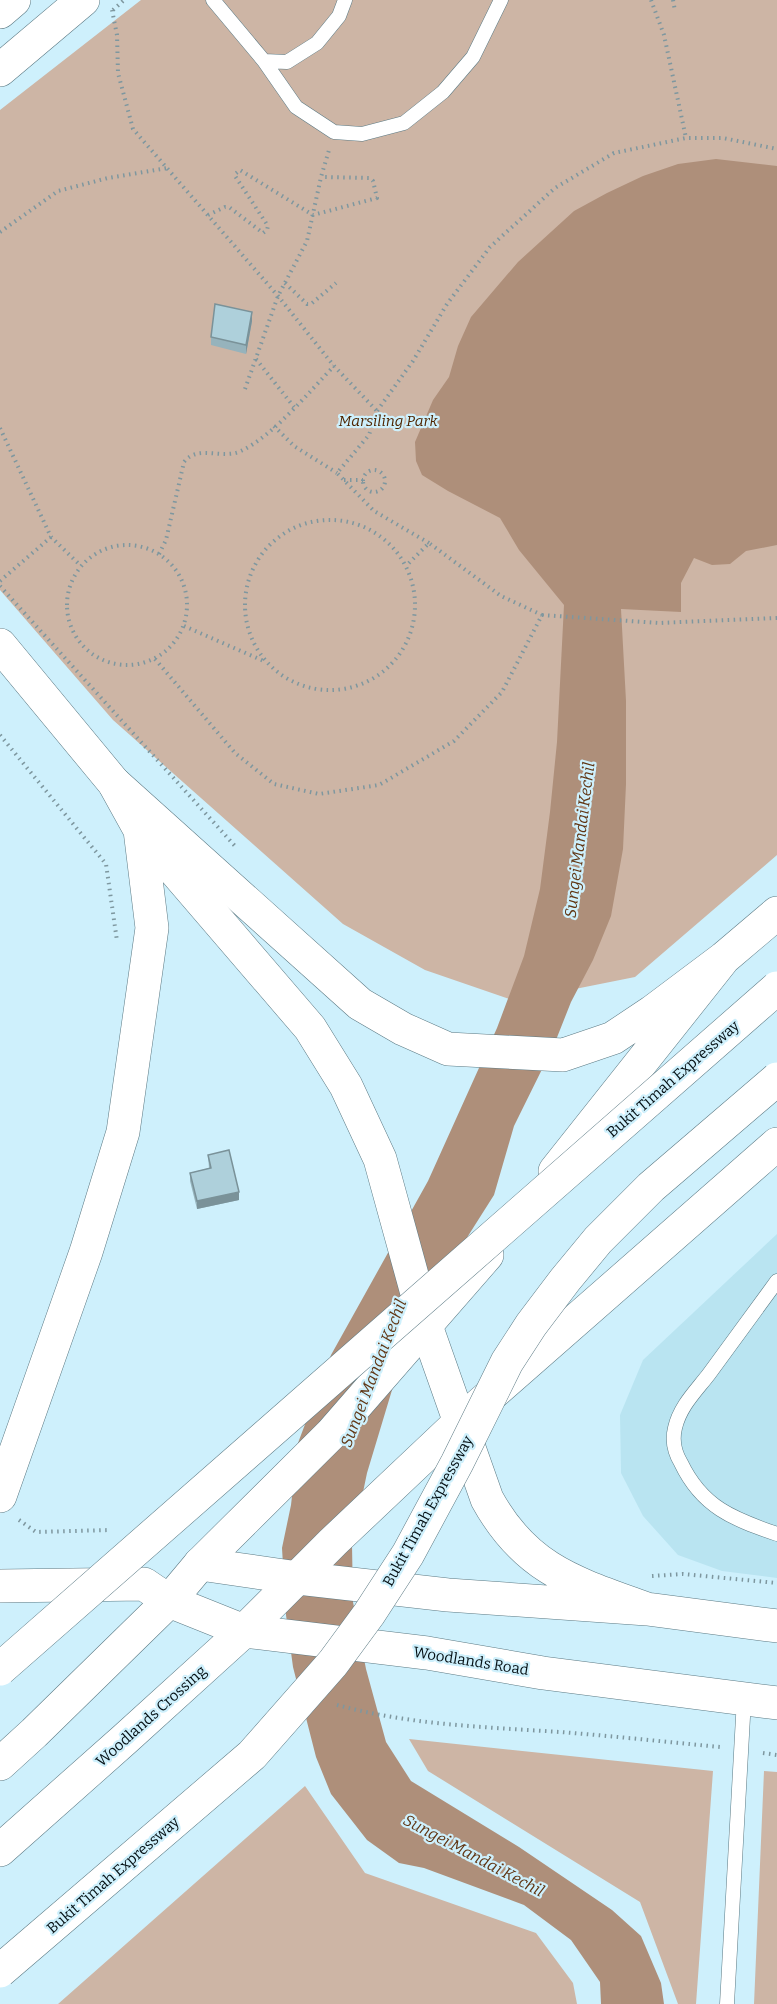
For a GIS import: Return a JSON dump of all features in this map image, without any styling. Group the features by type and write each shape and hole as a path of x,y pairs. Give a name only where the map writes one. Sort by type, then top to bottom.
{"main road":[{"path":"0,12 14,0"},
{"path":"0,70 98,5"},
{"path":"0,645 114,783 360,1004 403,1029 448,1049 563,1055 613,1038 724,958 777,913"},
{"path":"114,783 140,830 310,1028 346,1086 380,1159 426,1326 487,1499 498,1518 526,1551 562,1577 647,1609"},
{"path":"9,1508 123,1132 152,928 140,830"},
{"path":"0,1764 169,1601 200,1564 331,1434 516,1221 724,958"},
{"name":"Bukit Timah Expressway","path":"0,1669 777,988"},
{"name":"Bukit Timah Expressway","path":"0,1971 252,1755 333,1663 375,1604 413,1544 507,1362 565,1280 598,1240 651,1187 777,1079"},
{"name":"Woodlands Crossing","path":"0,1850 244,1630 398,1479 461,1421 777,1144"},
{"path":"200,1564 448,1595 647,1609 777,1626"},
{"name":"Woodlands Road","path":"0,1586 144,1584 169,1601 244,1630 427,1653 543,1673 777,1703"}],"lane":[{"path":"213,0 264,61 296,107 334,132 362,134 404,123 435,98 473,57 501,0"},
{"path":"264,61 287,62 316,43 339,16 345,0"},
{"path":"777,1281 686,1402 675,1428 675,1452 687,1477 707,1501 742,1522 777,1534"},
{"path":"727,2004 744,1699"}],"path":[{"path":"651,0 664,35 686,138"},
{"path":"673,0 675,11"},
{"path":"98,5 117,36 118,73 133,129 278,296 334,366 377,411"},
{"path":"245,388 278,296 307,241 334,132"},
{"path":"337,473 369,435 377,411 413,361 447,304 489,247 555,188 614,153 686,138 723,138 777,149"},
{"path":"0,232 58,191 108,178 167,168"},
{"path":"208,215 229,207 263,233 267,230 268,226 235,176 240,170 313,215 377,198 373,181 370,178 321,177"},
{"path":"285,283 307,304 311,304 336,283"},
{"path":"256,359 294,407"},
{"path":"159,554 166,540 184,462 189,456 196,453 229,455 252,446 334,366"},
{"path":"274,426 294,446 337,473 374,511 429,543 501,596 542,615 659,623 777,618"},
{"path":"0,428 51,537 81,566"},
{"path":"376,470 383,474 386,481 381,490 374,492 368,489 363,480 367,473 376,470"},
{"path":"344,480 363,480"},
{"path":"184,626 267,662 289,680 315,689 344,690 371,680 393,663 408,639 415,612 413,584 406,566 383,538 358,524 330,520 303,524 278,537 259,557 248,582 245,610 252,638 267,662"},
{"path":"0,581 51,537"},
{"path":"406,566 429,543"},
{"path":"126,545 144,547 159,554 172,566 181,579 186,594 187,610 184,626 177,639 167,651 155,659 139,664 123,666 106,662 92,654 80,643 71,628 67,612 67,596 72,580 81,566 94,555 109,547 126,545"},
{"path":"0,586 240,852"},
{"path":"155,659 235,753 274,784 319,794 379,785 454,741 502,692 542,615"},
{"path":"0,735 106,864 117,945"},
{"path":"9,1508 36,1532 120,1530"},
{"path":"648,1576 683,1574 777,1583"},
{"path":"335,1705 397,1718 458,1726 561,1732 741,1749 777,1755"}],"shaded area":[{"path":"777,1234 777,1578 722,1571 678,1555 643,1516 621,1473 620,1415 643,1360"}],"green space":[{"name":"Marsiling Park","path":"141,0 777,0 777,855 635,977 515,1001 425,970 343,924 113,720 0,590 0,110"},
{"path":"409,1739 713,1771 696,2004 678,2004 640,1902 428,1771"},
{"path":"764,1771 777,1772 777,2004 754,2004"},
{"path":"305,1786 365,1873 536,1933 573,1983 577,2004 58,2004"}],"water":[{"name":"Sungei Mandai Kechil","path":"716,159 777,166 777,545 746,551 730,564 712,565 694,558 681,583 681,612 621,609 626,701 626,784 623,849 611,916 593,960 571,1002 554,1045 514,1126 494,1195 468,1236 392,1390 367,1473 352,1545 353,1602 366,1669 386,1742 411,1781 519,1847 612,1910 641,1936 661,1983 664,2004 601,2004 600,1982 571,1940 524,1905 424,1868 399,1863 367,1840 331,1794 316,1757 293,1667 286,1615 282,1548 291,1505 298,1443 331,1355 428,1181 497,1028 524,956 540,889 550,812 557,742 564,605 519,550 500,518 422,475 416,461 415,442 433,400 449,377 458,346 471,317 518,262 574,211 607,193 643,176 678,164"}],"building":[{"path":"215,304 252,312 246,345 211,337"},
{"path":"229,1150 239,1192 197,1201 190,1173 211,1168 208,1155"}]}
